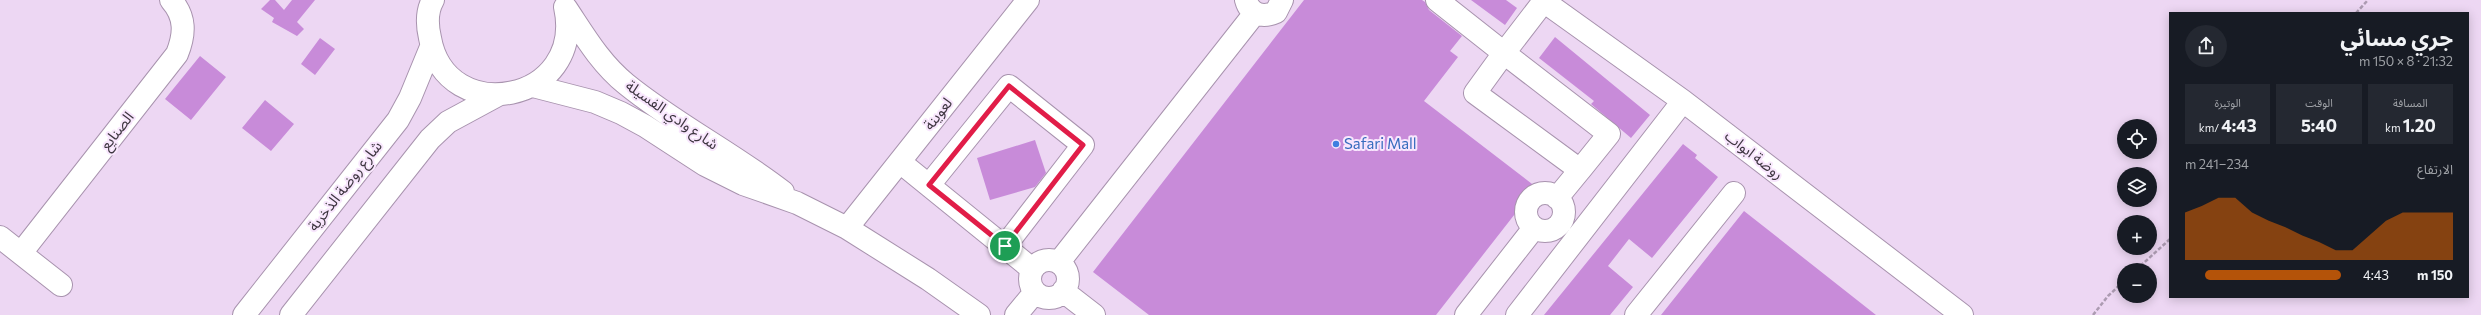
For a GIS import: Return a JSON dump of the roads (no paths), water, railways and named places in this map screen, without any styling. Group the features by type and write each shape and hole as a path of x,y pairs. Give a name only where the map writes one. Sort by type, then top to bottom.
{"street":[{"name":"الصنايع","path":"21,253 177,54 183,37 183,20 171,0"},
{"name":"لعوينة","path":"847,228 1028,0"},
{"path":"1058,262 1250,6 1269,15 1276,12 1282,0"},
{"path":"1437,0 1609,134 1557,198"},
{"path":"1543,1 1475,93 1580,170"},
{"name":"روضة ابواب","path":"1543,1 1683,101 1962,315"},
{"path":"430,2 428,28 431,47 441,66 457,82 476,92 498,96"},
{"path":"290,315 430,139 448,122 498,96 516,93 533,86 551,72 563,52 568,30 564,4"},
{"name":"شارع وادي الفسيلة","path":"564,4 592,48 625,84 691,130 760,174 797,203"},
{"name":"شارع روضة الذخرية","path":"244,315 398,120 410,98 431,47"},
{"name":"شارع وادي الفسيلة","path":"533,86 596,102 621,113 712,168 743,184 797,203 847,228 928,279 979,315"},
{"path":"929,185 1009,86 1083,145 1005,246"},
{"path":"1518,315 1683,101"},
{"path":"900,162 1032,269"},
{"path":"1545,193 1557,198 1564,208 1561,223 1552,230 1546,231 1534,228 1526,215 1531,200 1545,193"},
{"path":"1636,315 1734,193"},
{"path":"1561,223 1578,237"},
{"path":"1466,315 1534,228"},
{"path":"0,237 61,285"},
{"path":"1053,260 1058,262 1066,271 1067,277 1063,291 1049,297 1035,292 1030,281 1032,269 1041,261 1053,260"},
{"path":"1063,291 1094,315"},
{"path":"1016,315 1035,292"}],"place":[{"name":"Safari Mall","path":"1336,144"}]}
